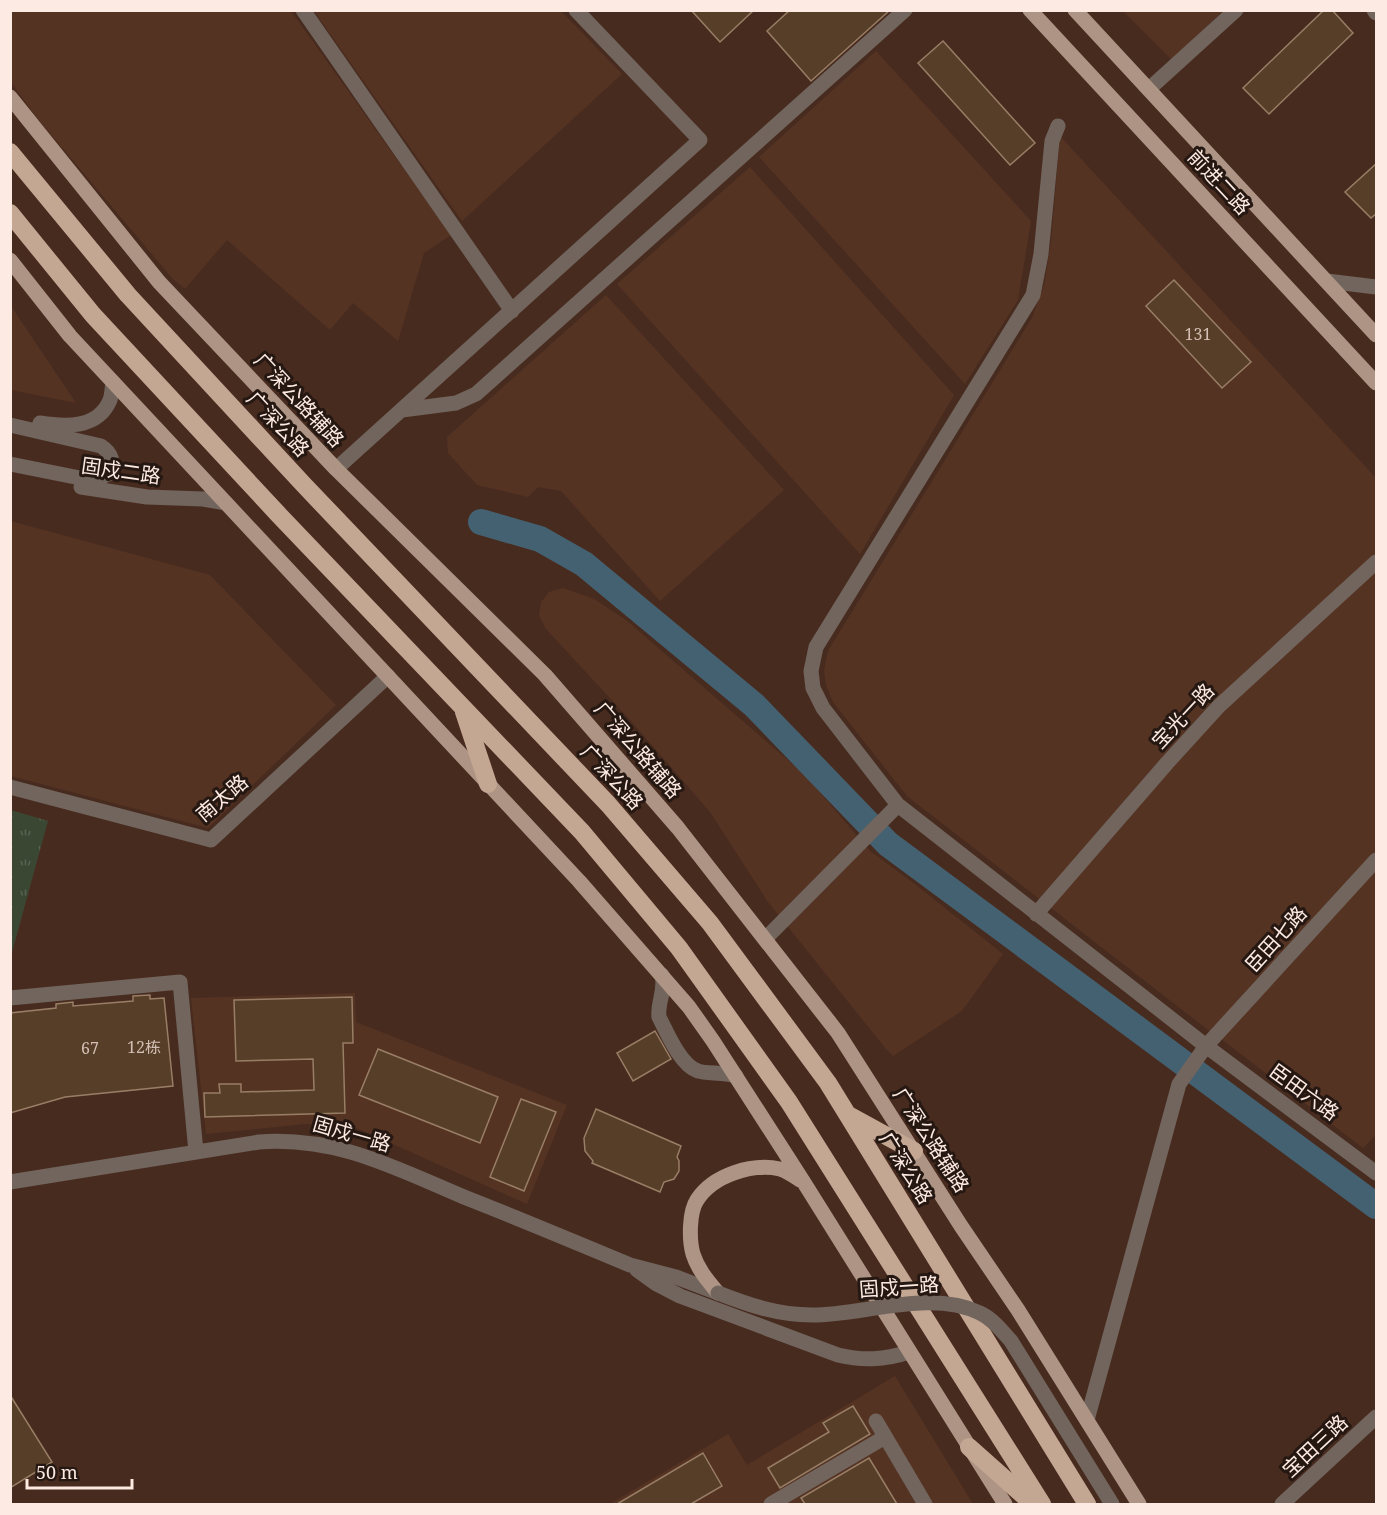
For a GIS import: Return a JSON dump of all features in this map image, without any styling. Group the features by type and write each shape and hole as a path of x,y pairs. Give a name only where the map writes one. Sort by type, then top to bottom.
{"highway":[{"name":"广深公路","path":"10,152 136,304 304,485 608,804 710,923 828,1083 1087,1504"},
{"path":"10,213 101,323 278,514 582,832 679,948 789,1102 1042,1504"},
{"path":"463,707 488,784"},
{"path":"847,1114 914,1151"},
{"path":"969,1447 1033,1504"}],"main road":[{"name":"前进二路","path":"1030,10 1377,383"},
{"name":"前进二路","path":"1075,10 1377,335"},
{"name":"广深公路辅路","path":"10,97 159,282 336,469 545,675 678,828 838,1033 1018,1310 1139,1504"},
{"path":"10,260 70,336 488,784 662,975 695,1015 803,1181 1005,1504"},
{"path":"718,1293 700,1271 693,1253 690,1228 695,1201 710,1185 732,1174 756,1167 781,1169 803,1181"}],"street":[{"path":"303,10 512,311"},
{"path":"336,469 700,140 576,10"},
{"path":"402,410 456,403 476,394 905,10"},
{"path":"1149,89 1236,10"},
{"name":"臣田六路","path":"1058,126 1052,141 1041,254 1033,294 816,647 812,670 813,688 823,708 898,805 1206,1046 1371,1168"},
{"path":"1327,281 1377,287"},
{"name":"固戍二路","path":"10,419 59,426 77,425 91,420 102,413 110,400 113,382"},
{"path":"10,425 101,446 110,454 112,463 108,474 101,480 95,481 10,464"},
{"name":"固戍二路","path":"10,473 147,498 202,499 226,503"},
{"name":"宝光一路","path":"1036,914 1219,706 1377,562"},
{"name":"南太路","path":"10,787 211,840 388,676"},
{"path":"765,939 898,805"},
{"name":"臣田七路","path":"1087,1420 1179,1084 1206,1046 1377,860"},
{"path":"662,975 664,986 658,1010 659,1017 685,1063 700,1072 726,1073 736,1076"},
{"path":"10,998 180,982 196,1152"},
{"name":"固戍一路","path":"10,1182 259,1142 285,1140 331,1146 384,1163 630,1265 676,1277 755,1308 815,1315 924,1303 959,1306 981,1314 997,1325 1011,1341 1112,1504"},
{"path":"1371,1168 1377,1153"},
{"name":"固戍一路","path":"630,1265 673,1293 838,1355 876,1360 909,1352"},
{"name":"宝田三路","path":"1282,1504 1377,1417"},
{"path":"876,1421 925,1504"},
{"path":"778,1503 885,1437"}],"shaded area":[{"path":"11,11 291,11 451,235 424,253 398,341 353,303 330,330 227,240 185,289 172,278 37,118 11,82"},
{"path":"314,11 561,11 622,74 462,221"},
{"path":"1123,11 1223,11 1172,60"},
{"path":"876,51 1031,221 1018,300 965,384 759,157"},
{"path":"1060,136 1376,478 1376,851 1212,1033 907,796 833,702 826,685 824,671 828,651 1032,318 1044,285 1051,243"},
{"path":"750,167 954,395 860,554 617,284"},
{"path":"606,295 784,490 660,601 561,491 538,487 528,497 477,485 448,453 447,437"},
{"path":"11,306 76,403 11,390"},
{"path":"11,521 210,575 336,705 208,828 11,776"},
{"path":"563,588 594,599 626,620 805,775 870,851 1003,954 962,1011 893,1056 886,1049 768,902 710,812 632,722 546,629 539,615 541,602 549,592"},
{"path":"1376,868 1376,1135 1363,1148 1220,1038"},
{"path":"355,993 356,1022 567,1105 527,1204 359,1129 325,1124 305,1124 206,1134 191,998"},
{"path":"895,1376 973,1504 610,1504 728,1434 747,1465"}],"green space":[{"path":"10,810 48,821 11,956"}],"building":[{"path":"691,10 754,10 720,42"},
{"path":"790,10 890,10 811,81 767,31"},
{"path":"1324,10 1332,10 1353,33 1269,114 1243,88"},
{"path":"943,41 1035,143 1010,165 918,63"},
{"path":"1377,163 1377,213 1371,218 1345,192"},
{"path":"1174,280 1251,362 1222,388 1146,306"},
{"path":"150,995 150,999 164,998 173,1086 65,1097 10,1113 10,1013 56,1008 56,1004 73,1002 73,1006 133,1001 133,996"},
{"path":"352,997 353,1043 343,1043 345,1113 205,1117 204,1093 220,1093 219,1084 241,1084 241,1092 314,1090 313,1059 236,1061 234,1000"},
{"path":"655,1031 671,1059 633,1081 617,1053"},
{"path":"378,1049 498,1097 480,1143 359,1095"},
{"path":"521,1099 556,1112 524,1191 490,1177"},
{"path":"596,1109 681,1146 677,1157 679,1171 674,1179 664,1182 660,1192 592,1163 593,1161 585,1151 584,1138"},
{"path":"10,1395 52,1462 10,1488"},
{"path":"853,1406 870,1434 780,1488 768,1468 829,1432 823,1423"},
{"path":"703,1453 722,1486 691,1504 617,1504"},
{"path":"869,1458 897,1504 805,1504 801,1498"}],"waterway":[{"path":"481,522 540,539 584,564 754,705 888,844 1376,1206"}]}
